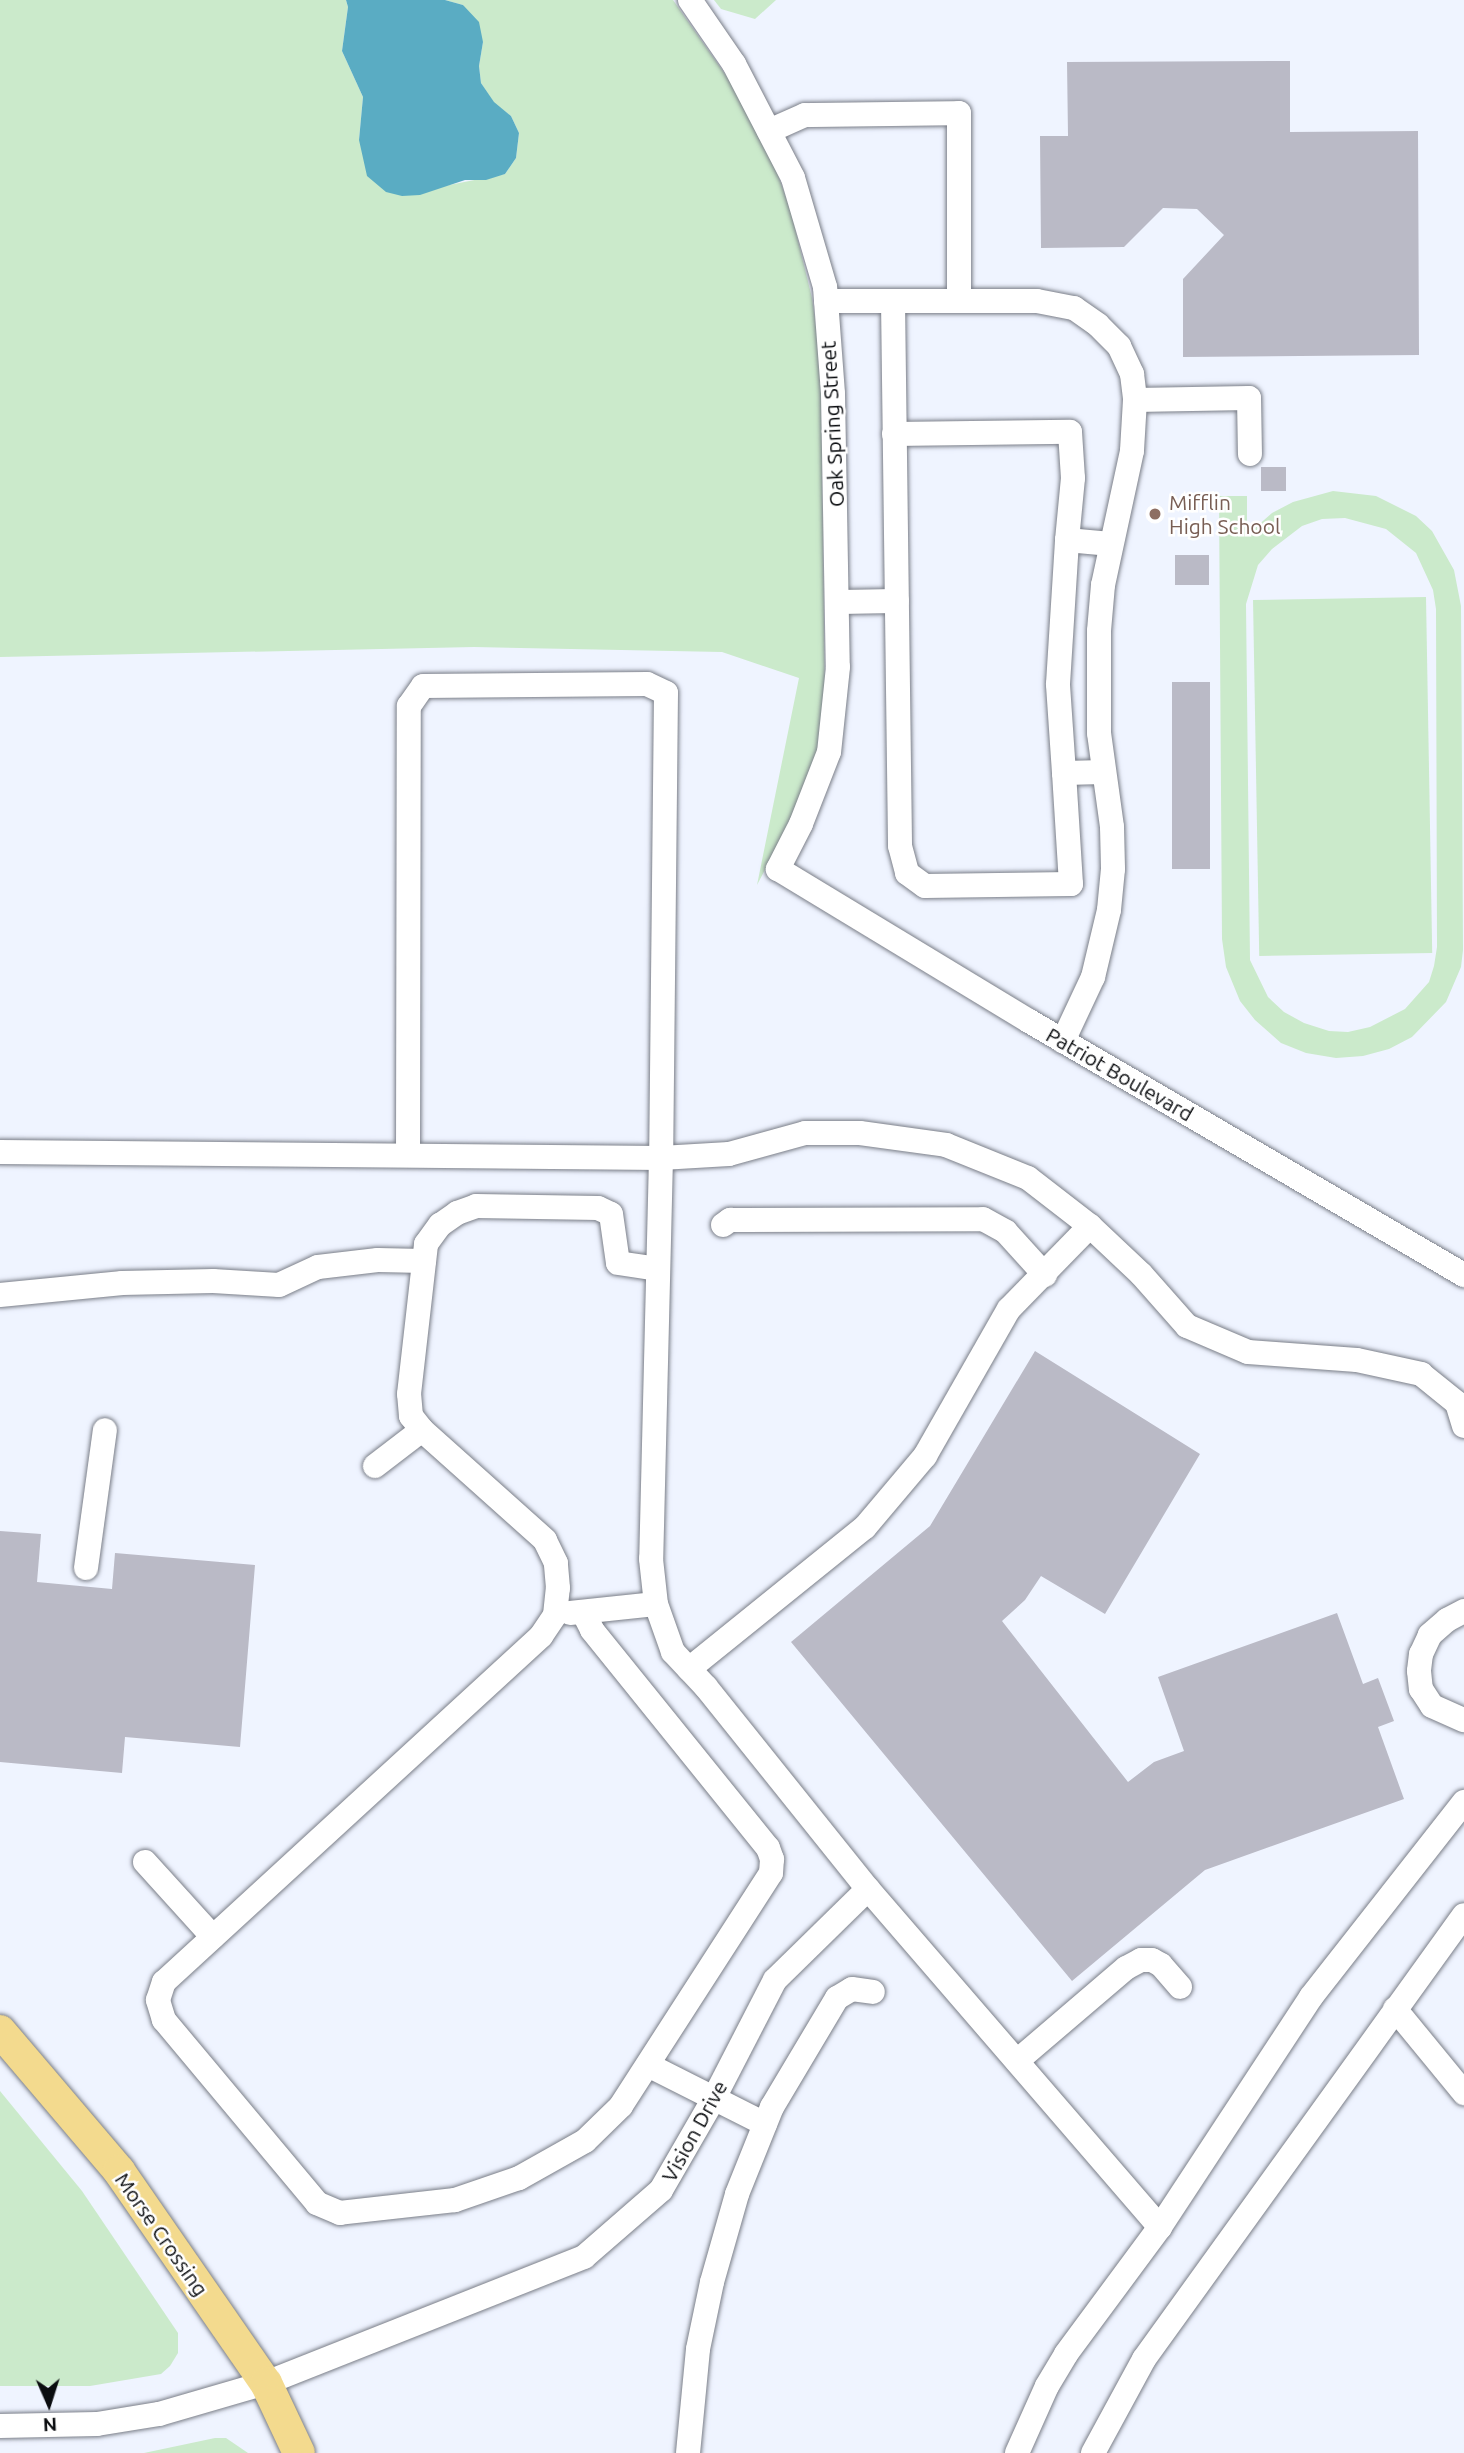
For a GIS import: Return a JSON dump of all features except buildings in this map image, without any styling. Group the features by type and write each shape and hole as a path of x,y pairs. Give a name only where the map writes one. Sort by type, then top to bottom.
{"main road":[{"name":"Morse Crossing","path":"0,2031 119,2171 266,2383 299,2453"}],"street":[{"name":"Oak Spring Street","path":"690,0 734,64 793,178 825,287 834,394 838,667 828,752 801,824 778,869"},
{"path":"769,131 805,115 959,114 959,300"},
{"path":"826,301 1037,301 1074,309 1098,324 1119,346 1132,374 1135,400 1132,451 1111,544 1099,631 1099,733 1112,827 1109,910 1093,977 1063,1041"},
{"path":"892,301 900,846 907,873 925,886 1071,884 1058,684 1073,478 1070,432 894,434"},
{"path":"1135,400 1249,398 1250,454"},
{"path":"1067,540 1111,544"},
{"path":"838,602 897,601"},
{"path":"408,1155 409,706 424,686 646,684 666,693 661,1157 651,1551 656,1604 673,1652 868,1889 1160,2227"},
{"path":"1064,773 1104,772"},
{"name":"Patriot Boulevard","path":"778,869 1063,1041 1464,1275"},
{"path":"0,1152 661,1157 729,1154 805,1133 860,1133 946,1145 1028,1178 1090,1226 1141,1274 1187,1326 1248,1352 1357,1360 1421,1374 1457,1403 1464,1426"},
{"path":"583,1612 592,1630 768,1848 772,1859 771,1873 621,2106 585,2141 519,2178 455,2200 340,2213 317,2203 164,2020 158,2000 164,1982 541,1636 555,1615 558,1588 556,1563 545,1539 422,1430 411,1416 409,1394 426,1244 440,1225 457,1213 476,1206 598,1208 611,1214 618,1263 658,1269"},
{"path":"723,1225 730,1220 983,1219 1006,1232 1045,1275"},
{"path":"689,1669 865,1527 925,1456 1009,1309 1090,1226"},
{"path":"0,1295 122,1283 213,1281 279,1285 318,1267 378,1260 424,1261"},
{"path":"86,1569 104,1430"},
{"path":"375,1466 422,1430"},
{"path":"555,1615 656,1604"},
{"path":"1464,1611 1447,1620 1430,1635 1419,1671 1421,1689 1432,1706 1464,1720"},
{"path":"1017,2453 1046,2386 1066,2354 1160,2227 1311,1997 1464,1802"},
{"path":"145,1862 213,1937"},
{"name":"Vision Drive","path":"0,2426 97,2424 159,2414 266,2383 584,2257 661,2190 713,2100 775,1980 868,1889"},
{"path":"1093,2453 1144,2359 1464,1916"},
{"path":"1017,2061 1126,1968 1141,1960 1152,1959 1161,1965 1180,1987"},
{"path":"688,2453 698,2348 712,2282 737,2194 765,2124 836,1998 852,1990 873,1992"},
{"path":"1395,2009 1464,2093"},
{"path":"648,2065 765,2124"}],"green space":[{"path":"0,0 346,0 348,7 342,51 363,97 359,140 444,186 505,174 516,158 519,133 511,116 494,103 481,83 479,66 483,42 463,5 445,0 673,0 746,104 771,155 791,212 812,298 821,363 825,707 817,760 800,803 757,885 799,678 722,652 474,647 0,657"},
{"path":"714,0 776,0 755,19 721,9"},
{"path":"1333,491 1376,496 1416,516 1432,531 1454,570 1461,606 1461,967 1446,1002 1412,1037 1389,1049 1363,1056 1336,1058 1306,1053 1281,1043 1255,1020 1240,1001 1226,967 1222,939 1219,496 1247,496 1247,535 1272,513 1293,502","holes":["1345,518 1386,529 1416,553 1433,590 1436,609 1437,947 1429,982 1405,1009 1370,1027 1348,1032 1329,1031 1304,1023 1284,1012 1268,997 1250,960 1246,604 1258,565 1272,549 1302,526 1322,519"]},
{"path":"1426,597 1432,953 1259,956 1253,600"},
{"path":"0,2091 82,2191 178,2333 178,2353 161,2374 90,2386 0,2386"},
{"path":"226,2438 248,2453 144,2453"}],"water":[{"path":"346,0 445,0 463,5 479,22 483,42 479,66 481,83 494,102 511,116 519,133 516,158 505,174 486,180 465,180 420,195 402,196 386,192 367,176 359,140 363,97 342,51 348,7"}],"place":[{"name":"Mifflin High School","path":"1155,514"}]}
